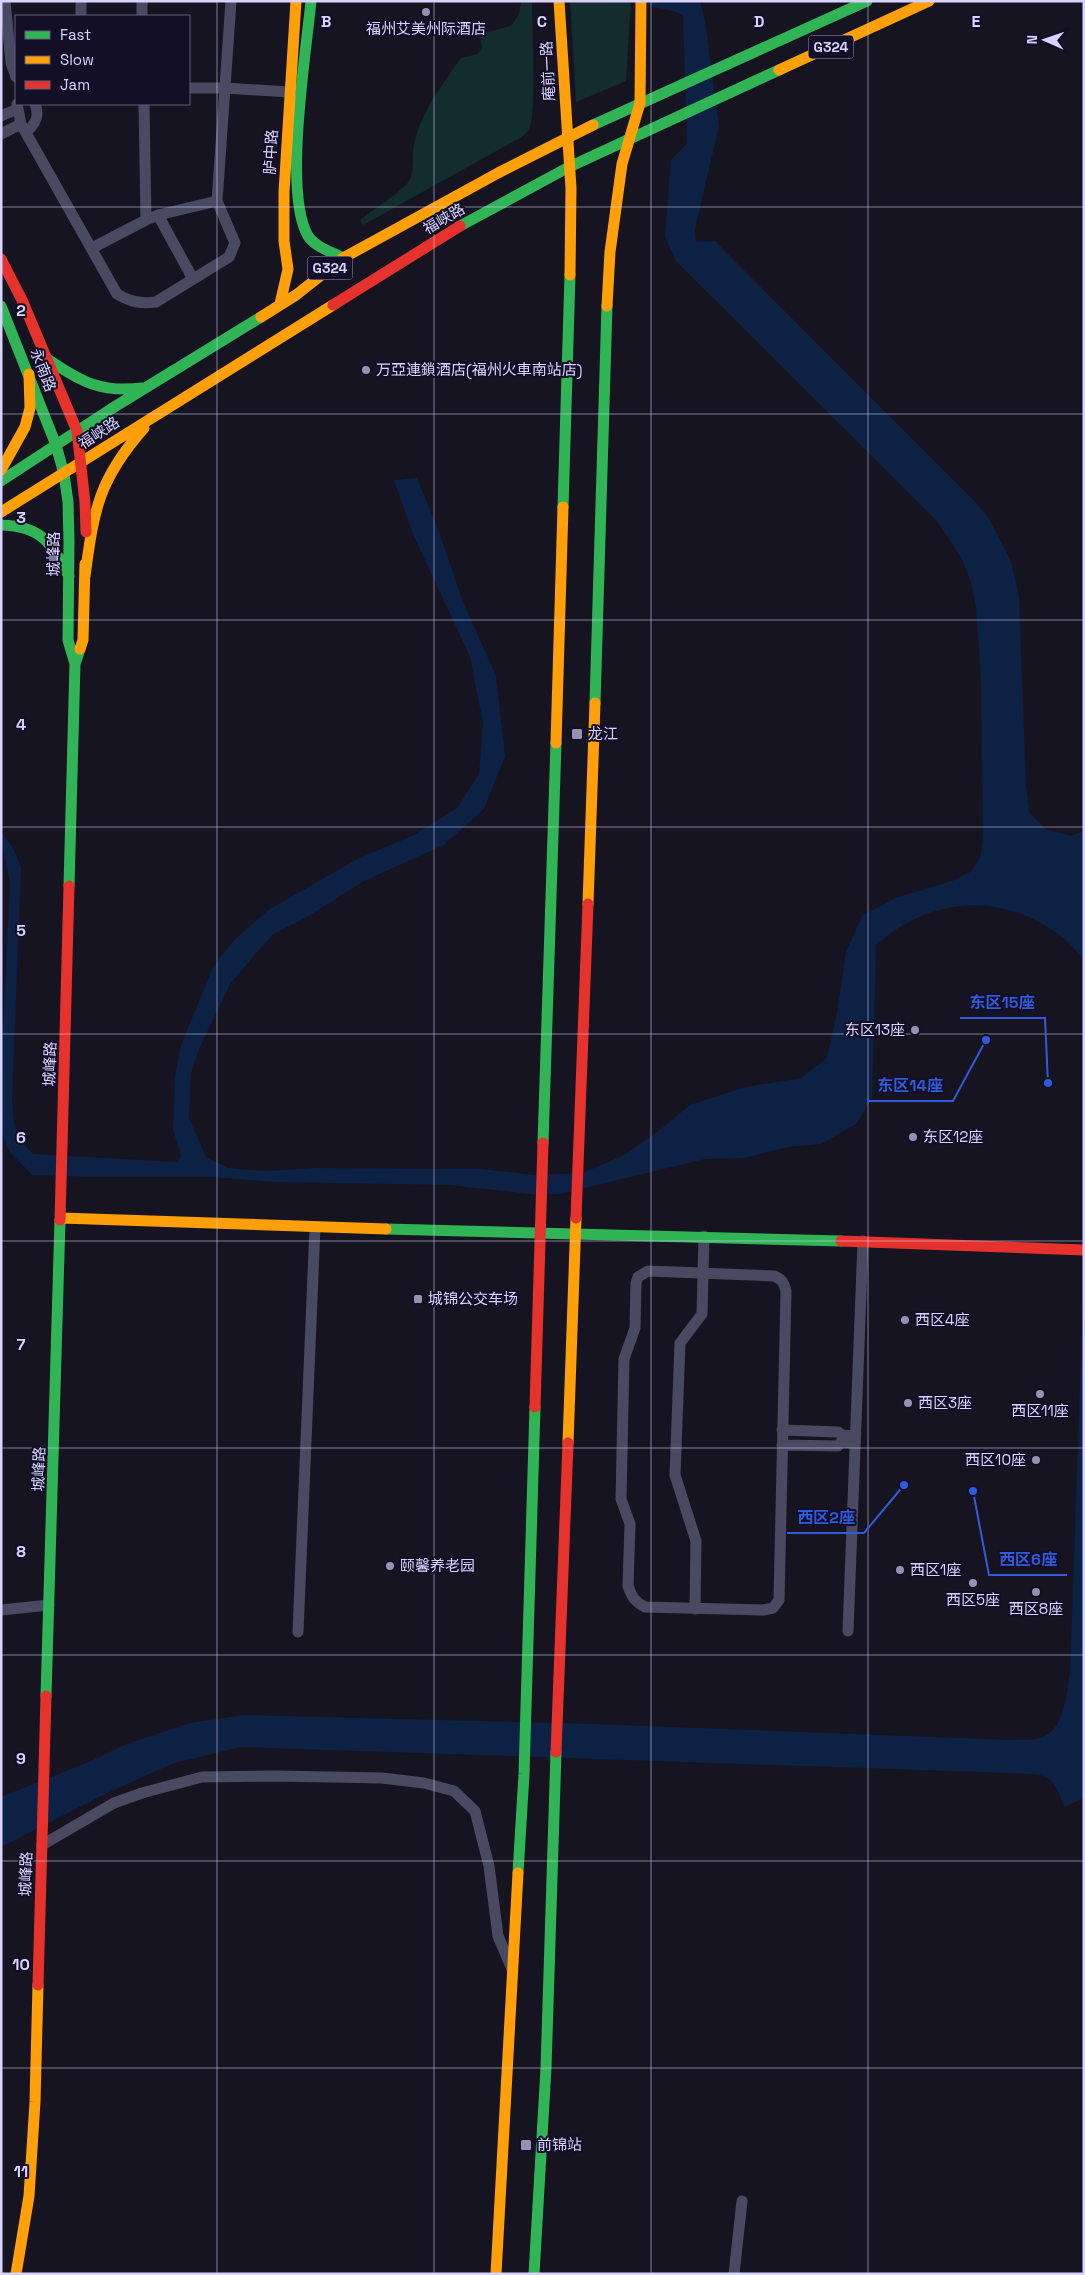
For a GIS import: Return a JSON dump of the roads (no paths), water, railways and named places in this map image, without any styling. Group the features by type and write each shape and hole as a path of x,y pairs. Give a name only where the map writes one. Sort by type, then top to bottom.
{"main road":[{"name":"胪中路","path":"280,304 288,269 284,241 284,200 289,92 296,1"},
{"name":"胪中路","path":"311,1 298,155 298,209 309,237 322,248 344,258"},
{"name":"庵前一路","path":"496,2274 524,1774 541,1170 548,1050 566,438 571,188 559,1"},
{"path":"534,2274 546,2068 577,1169 601,550 607,309 610,252 622,164 640,103 641,1"},
{"name":"福峡路","path":"1,512 64,474 159,412 178,384 280,304 344,258 498,173 640,103 723,68 867,1"},
{"name":"福峡路","path":"1,482 149,386 178,384 569,167 929,1"},
{"name":"城峰路","path":"1,259 49,360 77,431 85,502 86,541 83,640 75,664 35,2102 28,2204 16,2274"},
{"name":"永南路","path":"1,306 56,445"},
{"path":"49,360 75,378 94,388 127,390 149,386"},
{"path":"1,470 25,427 30,408 29,374"},
{"path":"85,576 94,519 102,492 117,462 159,412"},
{"name":"城峰路","path":"56,445 64,474 68,502 68,640 75,664"},
{"path":"1,525 16,524 31,528 42,534 52,545 69,576"},
{"path":"69,541 86,541"},
{"path":"61,1218 315,1227 704,1236 1082,1250"}],"street":[{"path":"5,1 11,62 15,74"},
{"path":"81,1 81,15"},
{"path":"142,1 142,15"},
{"path":"1,116 17,106 23,128 118,294 130,301 143,304 156,302 229,257 235,244 217,201 231,1"},
{"path":"190,88 289,92"},
{"path":"1,134 32,127 38,118 37,105"},
{"path":"144,105 146,220"},
{"path":"92,248 158,215 217,201"},
{"path":"158,215 193,279"},
{"path":"298,1632 315,1227"},
{"path":"695,1608 696,1541 675,1475 680,1343 702,1314 704,1236"},
{"path":"848,1631 863,1241"},
{"path":"648,1271 774,1276 781,1279 786,1291 782,1430 779,1600 773,1608 763,1610 645,1607 637,1603 631,1595 628,1586 630,1524 621,1499 624,1359 635,1328 638,1277 648,1271"},
{"path":"782,1430 838,1432 842,1436 854,1439"},
{"path":"782,1445 838,1446 841,1442 854,1439"},
{"path":"1,1610 49,1605"},
{"path":"42,1839 114,1803 142,1792 202,1777 372,1778 424,1783 454,1792 475,1811 489,1866 498,1936 513,1972"},
{"path":"734,2274 742,2201"}],"water":[{"path":"623,1 700,1 705,21 719,126 695,229 696,242 715,241 977,504 989,519 1011,561 1019,597 1026,785 1029,812 1045,829 1071,836 1084,831 1084,959 1065,939 1039,922 1016,912 992,906 967,905 943,909 920,917 897,929 876,945 872,1098 856,1124 821,1144 787,1147 744,1158 705,1159 560,1194 538,1195 450,1185 277,1182 210,1177 32,1175 9,1151 1,1132 1,1070 10,885 1,832 13,848 21,867 12,1100 16,1130 33,1154 176,1162 181,1157 173,1129 175,1076 181,1045 213,967 235,939 270,909 359,858 412,836 457,808 479,774 483,723 470,657 413,534 394,480 417,478 439,532 463,602 496,676 505,756 484,809 444,845 364,881 307,917 273,934 230,984 200,1047 191,1073 189,1118 206,1157 228,1168 265,1171 315,1168 481,1169 534,1175 582,1173 626,1154 690,1105 746,1087 801,1078 827,1058 837,1013 846,952 862,916 895,898 952,881 972,871 981,855 983,835 981,680 976,607 971,582 961,557 937,521 676,261 665,237 671,160 687,144 683,15 674,11"},
{"path":"1084,1271 1084,1798 1064,1807 1056,1787 1051,1781 1046,1777 1032,1774 241,1747 174,1763 105,1794 1,1847 1,1797 91,1761 124,1745 190,1723 244,1715 593,1724 1011,1740 1036,1739 1048,1734 1054,1728 1063,1711 1070,1673"}],"place":[{"name":"福州艾美州际酒店","path":"426,12"},
{"name":"万亞連鎖酒店(福州火車南站店)","path":"366,370"},
{"name":"龙江","path":"577,734"},
{"name":"东区13座","path":"915,1030"},
{"name":"东区14座","path":"986,1040"},
{"name":"东区15座","path":"1048,1083"},
{"name":"东区12座","path":"913,1137"},
{"name":"城锦公交车场","path":"418,1299"},
{"name":"西区4座","path":"905,1320"},
{"name":"西区11座","path":"1040,1394"},
{"name":"西区3座","path":"908,1403"},
{"name":"西区10座","path":"1036,1460"},
{"name":"西区2座","path":"904,1485"},
{"name":"西区6座","path":"973,1491"},
{"name":"颐馨养老园","path":"390,1566"},
{"name":"西区1座","path":"900,1570"},
{"name":"西区5座","path":"973,1583"},
{"name":"西区8座","path":"1036,1592"},
{"name":"前锦站","path":"526,2145"}]}
